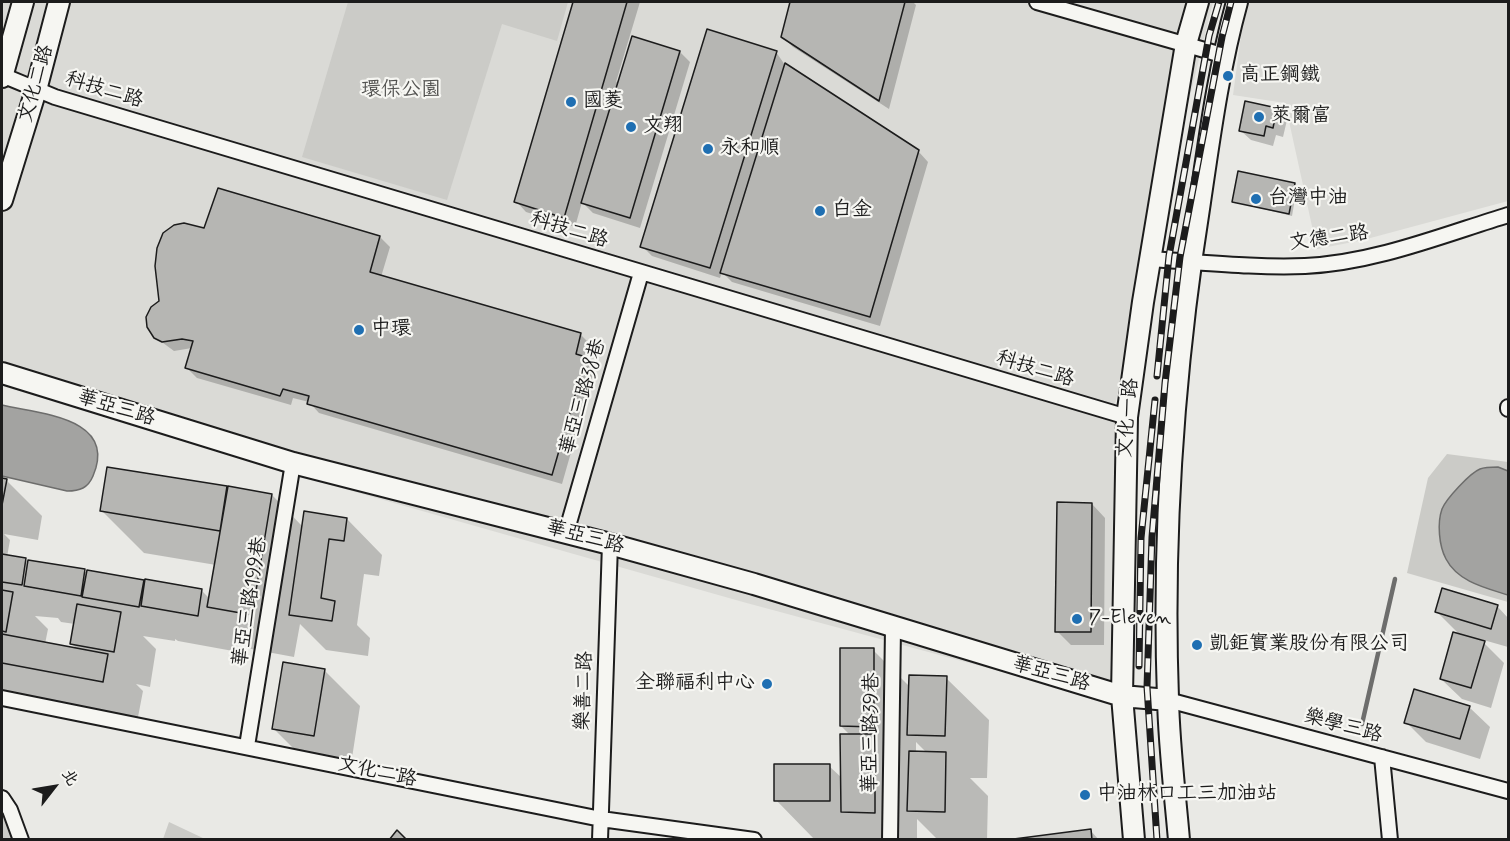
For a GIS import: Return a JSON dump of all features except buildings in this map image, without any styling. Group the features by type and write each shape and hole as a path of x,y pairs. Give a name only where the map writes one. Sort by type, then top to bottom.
{"street":[{"name":"文化二路","path":"2,76 23,2"},
{"name":"文化二路","path":"2,200 36,90 59,2"},
{"path":"1037,2 1222,55"},
{"name":"文化一路","path":"1134,840 1122,696 1127,417 1150,259 1186,44 1198,2"},
{"path":"1179,840 1168,700 1169,481 1176,388 1191,262 1222,55 1238,2"},
{"name":"科技二路","path":"2,76 36,90 1127,417"},
{"name":"文德二路","path":"1150,259 1316,264 1405,246 1509,215"},
{"name":"華亞三路38巷","path":"566,533 641,273"},
{"name":"華亞三路","path":"2,373 293,464 610,544 754,584 1122,696 1168,700"},
{"name":"華亞三路199巷","path":"247,746 293,464"},
{"name":"樂善二路","path":"600,840 610,544"},
{"name":"華亞三路39巷","path":"890,840 893,628"},
{"name":"文化二路","path":"2,698 601,819 754,840"},
{"name":"樂學三路","path":"1168,700 1509,791"},
{"path":"1382,757 1390,840"},
{"path":"2,798 10,810 21,840"}],"shaded area":[{"path":"2,2 1213,2 1115,404 1110,701 743,602 320,482 2,384"},
{"path":"1250,2 1508,2 1508,201 1363,240 1317,249 1285,103 1233,95 1242,28"},
{"path":"2,405 54,416 85,430 95,441 98,456 89,483 80,489 67,491 2,476"},
{"path":"1498,467 1508,471 1508,595 1473,583 1451,567 1442,548 1440,534 1442,509 1453,493 1476,471"}],"green space":[{"name":"環保公園","path":"348,2 568,2 557,41 502,24 447,200 302,157"},
{"path":"1447,454 1508,462 1508,602 1407,573 1428,478"},
{"path":"2,807 13,839 2,839"},
{"path":"169,822 205,839 163,839"}],"waterway":[{"path":"1362,724 1395,579"}],"railway":[{"path":"1157,376 1169,256 1209,36 1219,2"},
{"path":"1157,840 1147,687 1152,537 1165,383 1180,257 1222,37 1231,2"},
{"path":"1139,666 1141,538 1155,400"}],"place":[{"name":"高正鋼鐵","path":"1228,76"},
{"name":"國菱","path":"571,102"},
{"name":"萊爾富","path":"1259,117"},
{"name":"文翔","path":"631,127"},
{"name":"永和順","path":"708,149"},
{"name":"台灣中油","path":"1256,199"},
{"name":"白金","path":"820,211"},
{"name":"中環","path":"359,330"},
{"name":"7-Eleven","path":"1077,619"},
{"name":"凱鉅實業股份有限公司","path":"1197,645"},
{"name":"全聯福利中心","path":"767,684"},
{"name":"中油林口工三加油站","path":"1085,795"}]}
